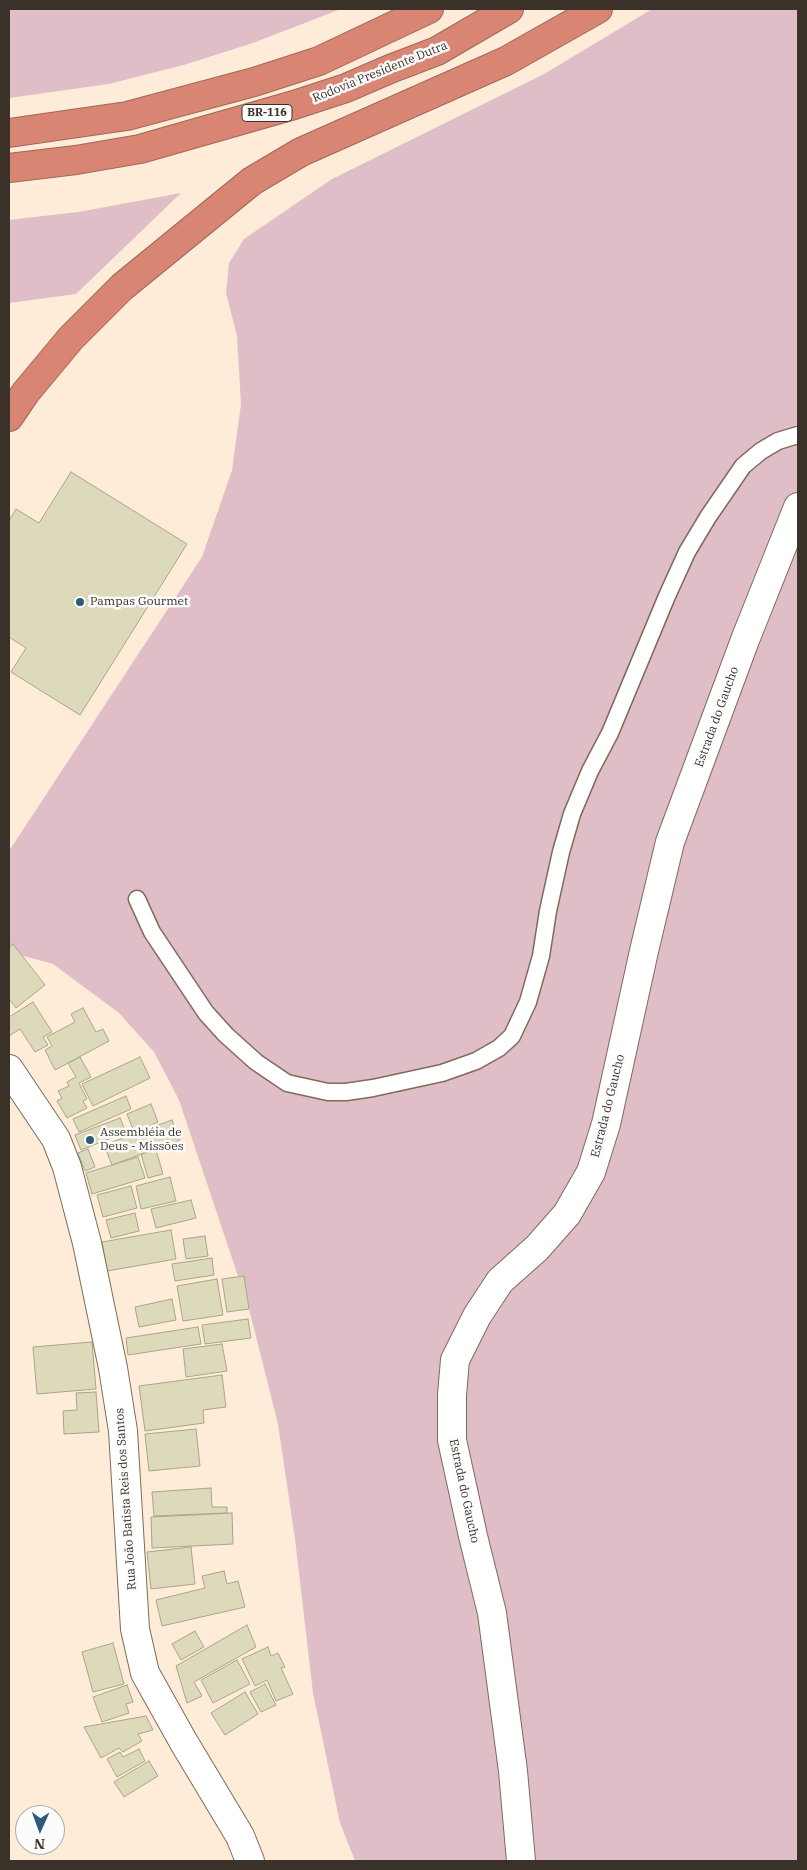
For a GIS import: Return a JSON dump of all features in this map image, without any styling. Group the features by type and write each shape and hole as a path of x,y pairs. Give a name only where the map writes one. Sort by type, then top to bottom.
{"highway":[{"name":"BR-116","path":"9,133 127,116 254,82 319,61 429,9"},
{"name":"Rodovia Presidente Dutra","path":"9,168 76,160 140,149 294,105 346,88 437,51 509,9"},
{"path":"9,417 26,392 71,338 122,287 252,181 301,152 506,61 598,9"}],"street":[{"name":"Estrada do Gaucho","path":"521,1861 512,1762 492,1613 452,1440 452,1395 455,1360 477,1316 500,1281 537,1248 567,1214 591,1172 606,1124 670,842 745,640 798,507"},
{"name":"Rua João Batista Reis dos Santos","path":"9,1069 56,1139 66,1167 87,1243 113,1368 123,1431 135,1629 145,1673 182,1742 240,1836 250,1861"}],"lane":[{"path":"137,899 152,932 206,1013 226,1035 256,1062 287,1083 328,1092 346,1092 374,1088 442,1073 476,1061 499,1048 512,1036 525,1010 532,989 542,956 548,911 560,852 572,814 590,772 610,733 666,596 687,552 708,517 743,466 761,451 778,441 798,435"}],"shaded area":[{"path":"9,9 341,9 253,43 187,64 109,84 9,98"},
{"path":"652,9 798,9 798,1861 355,1861 340,1823 313,1693 295,1539 278,1424 249,1309 179,1100 154,1052 119,1013 53,964 9,952 9,851 202,557 232,470 241,404 237,336 226,293 229,263 244,239 332,179 544,74"},
{"path":"181,193 76,294 9,303 9,220 78,212"}],"building":[{"name":"Pampas Gourmet","path":"71,472 187,544 80,715 11,672 26,648 9,637 9,521 16,509 39,523"},
{"path":"13,944 45,985 16,1008 9,999 9,948"},
{"path":"33,1002 52,1032 43,1037 48,1045 35,1052 20,1029 9,1036 9,1017"},
{"path":"83,1008 96,1032 103,1029 109,1041 55,1070 45,1050 52,1046 47,1037 75,1022 71,1014"},
{"path":"80,1057 91,1077 79,1083 87,1099 83,1101 87,1108 67,1118 57,1101 62,1098 58,1091 69,1086 67,1082 76,1077 68,1063"},
{"path":"140,1057 150,1078 93,1106 82,1084"},
{"path":"126,1096 131,1109 79,1132 73,1119"},
{"path":"151,1104 158,1122 134,1132 127,1114"},
{"path":"120,1118 126,1132 81,1150 75,1135"},
{"path":"172,1120 180,1140 112,1165 104,1145"},
{"path":"88,1149 95,1167 85,1171 78,1153"},
{"path":"156,1150 163,1174 148,1178 141,1154"},
{"path":"138,1157 145,1178 92,1194 86,1173"},
{"path":"170,1177 176,1201 141,1209 136,1186"},
{"path":"131,1186 137,1208 103,1217 97,1195"},
{"path":"191,1200 196,1218 156,1228 151,1209"},
{"path":"135,1213 139,1231 111,1238 106,1220"},
{"path":"171,1230 176,1259 107,1271 102,1242"},
{"path":"205,1236 208,1256 186,1259 183,1239"},
{"path":"212,1258 214,1275 175,1281 172,1264"},
{"path":"244,1276 249,1309 227,1312 222,1279"},
{"path":"217,1279 223,1315 183,1321 177,1286"},
{"path":"172,1299 176,1320 139,1327 135,1307"},
{"path":"248,1319 251,1338 205,1344 202,1325"},
{"path":"198,1327 201,1344 128,1355 126,1338"},
{"path":"92,1342 96,1389 37,1394 33,1347"},
{"path":"222,1344 227,1371 186,1377 183,1349"},
{"path":"222,1375 226,1407 203,1410 204,1423 145,1431 139,1386"},
{"path":"96,1392 99,1432 64,1434 63,1411 77,1410 76,1393"},
{"path":"196,1429 200,1466 149,1471 145,1434"},
{"path":"211,1488 212,1507 227,1507 227,1513 154,1516 152,1492"},
{"path":"232,1513 233,1544 152,1548 151,1517"},
{"path":"191,1547 195,1584 151,1589 147,1552"},
{"path":"224,1571 227,1584 238,1581 245,1607 162,1626 156,1600 205,1588 202,1576"},
{"path":"247,1625 256,1647 194,1682 202,1696 187,1703 176,1666"},
{"path":"195,1631 204,1647 181,1660 172,1644"},
{"path":"113,1643 124,1684 93,1692 82,1652"},
{"path":"268,1647 271,1656 278,1653 285,1667 281,1668 293,1694 276,1701 267,1680 255,1686 242,1659"},
{"path":"237,1660 250,1684 213,1703 201,1680"},
{"path":"265,1684 276,1705 261,1712 250,1692"},
{"path":"127,1685 133,1702 126,1704 129,1713 102,1722 93,1697"},
{"path":"245,1692 258,1714 225,1735 211,1713"},
{"path":"146,1716 153,1730 138,1734 142,1741 123,1752 119,1748 101,1758 84,1727"},
{"path":"139,1749 145,1761 117,1777 107,1759 120,1752 123,1757"},
{"path":"149,1761 158,1776 124,1797 114,1782"}],"place":[{"name":"Pampas Gourmet","path":"80,602"},
{"name":"Assembléia de Deus - Missões","path":"90,1140"}]}
